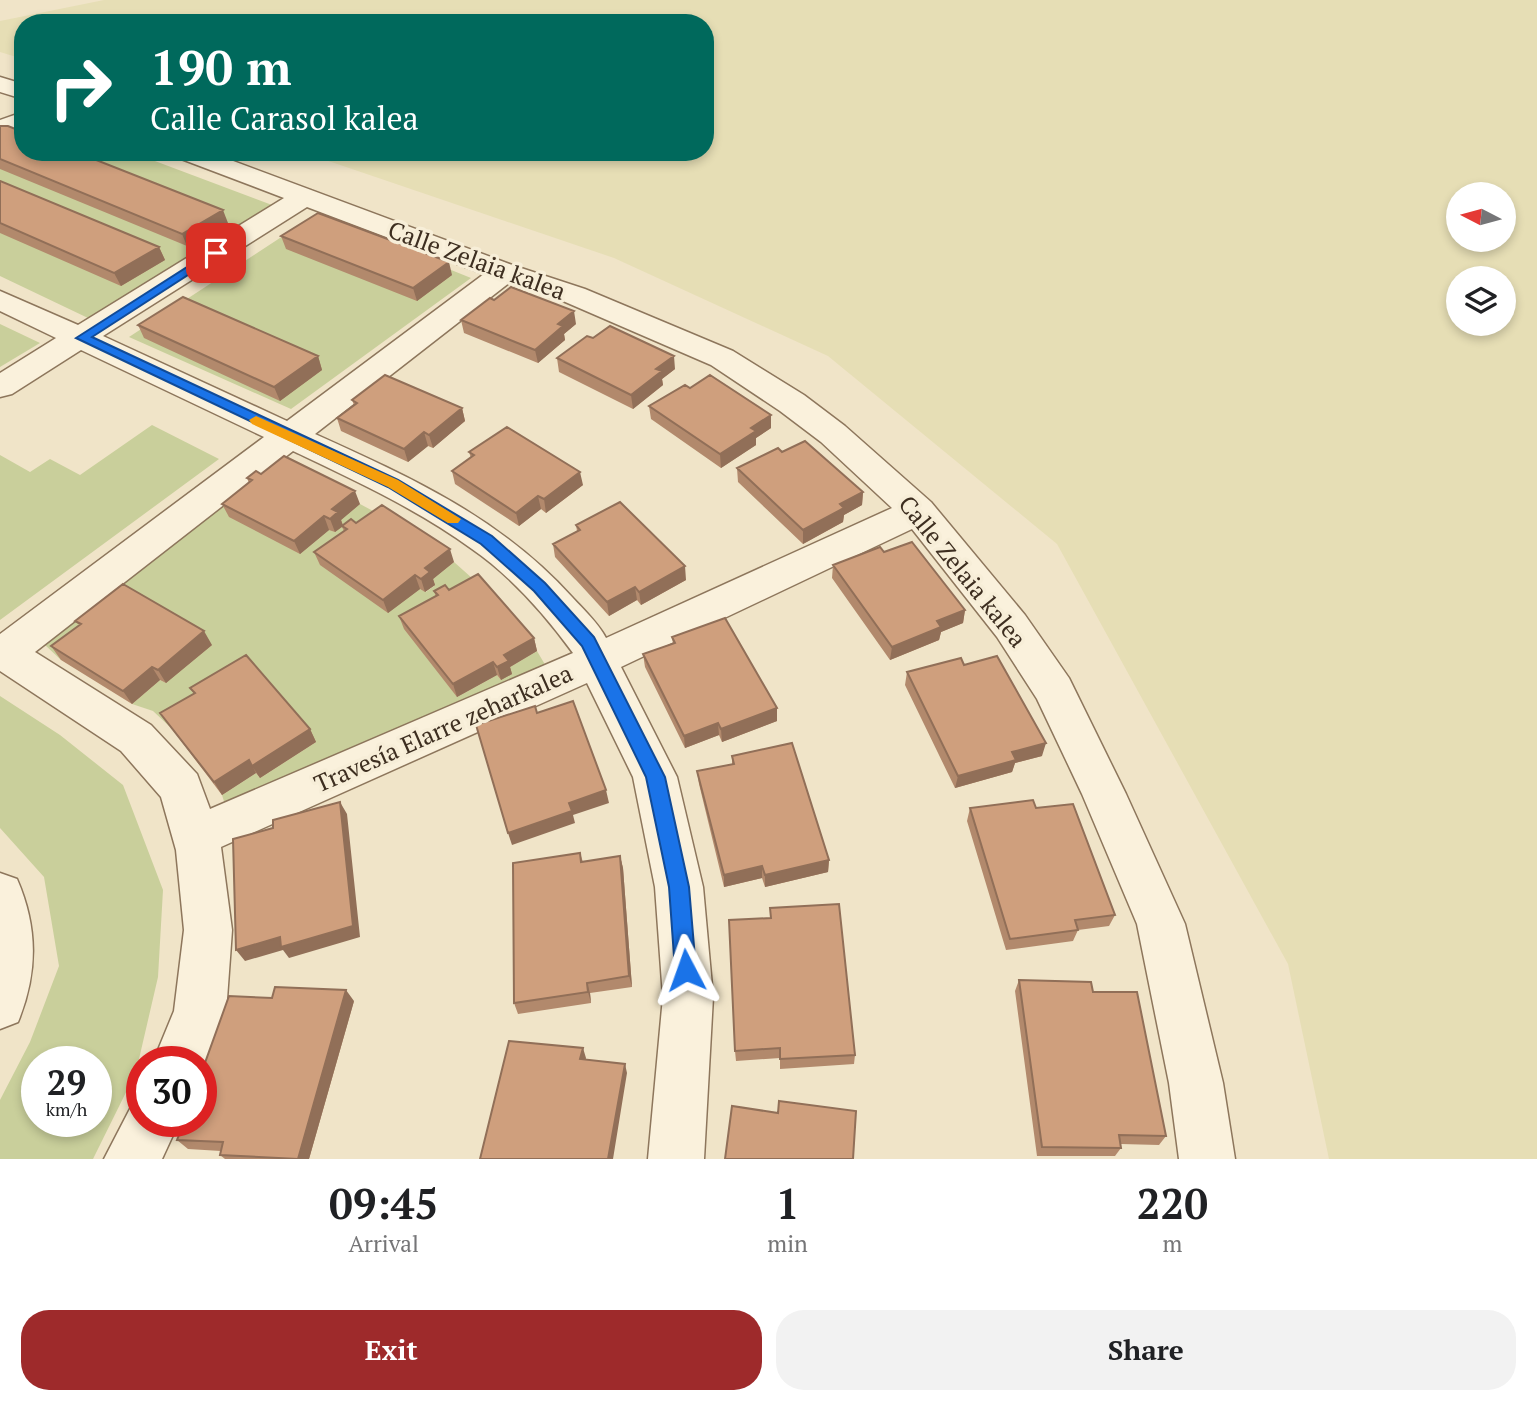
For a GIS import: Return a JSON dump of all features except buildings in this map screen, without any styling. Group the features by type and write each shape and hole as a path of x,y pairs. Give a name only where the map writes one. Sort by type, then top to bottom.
{"street":[{"name":"Calle Zelaia kalea","path":"209,161 505,272 574,295 722,358 792,403 833,434 918,510 1011,626 1047,680 1110,806 1161,925 1196,1083 1208,1159"},
{"path":"0,387 305,197"},
{"path":"186,1046 200,1013 208,930 200,849 181,788 136,738 2,652 505,272"},
{"path":"0,300 393,484 486,540 540,587 589,642 655,777 679,887 688,997 676,1159"},
{"name":"Travesía Elarre zeharkalea","path":"195,837 598,660 918,510"},
{"path":"0,895 10,934 4,993 0,1004"},
{"path":"132,1159 144,1137"}],"shaded area":[{"path":"104,0 1537,0 1537,1159 1329,1159 1288,964 1057,544 828,356 614,258 328,161 714,161 714,14 35,14"},
{"path":"14,18 14,56 0,52 0,21"}],"green space":[{"path":"14,133 14,161 155,161 272,205 88,318 0,276 0,139"},
{"path":"315,215 471,278 291,409 129,337"},
{"path":"0,324 40,343 0,367"},
{"path":"152,425 219,459 0,620 0,455 30,472 50,459 80,475"},
{"path":"276,463 337,523 360,504 386,518 420,589 426,592 434,586 429,582 454,562 482,587 457,697 497,675 501,680 508,668 537,651 547,668 228,814 222,795 256,773 260,778 316,742 169,726 153,711 132,704 160,680 166,683 90,637 61,660 44,644"},
{"path":"0,696 60,735 123,785 163,890 158,977 142,1046 126,1046 126,1092 112,1121 112,1046 28,1046 59,966 44,877 0,828"},
{"path":"21,1059 21,1137 104,1137 93,1159 0,1159 0,1100"}],"slow traffic":[{"path":"256,420 393,484 453,519"}],"route":[{"path":"216,253 82,338 393,484 486,540 540,587 589,642 655,777 679,887 686,970"}]}
